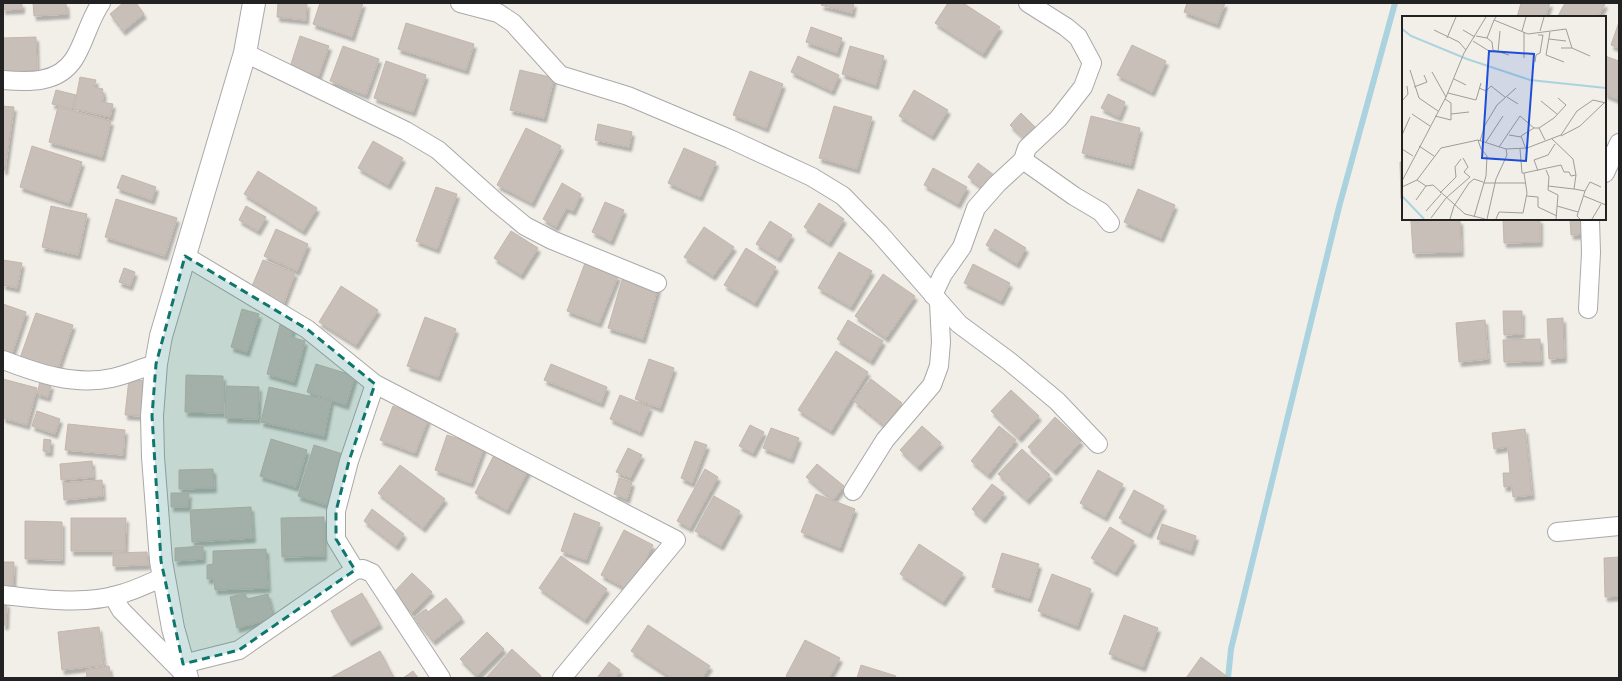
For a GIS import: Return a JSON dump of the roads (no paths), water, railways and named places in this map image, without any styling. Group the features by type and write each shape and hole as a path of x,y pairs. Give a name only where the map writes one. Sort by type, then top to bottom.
{"street":[{"path":"3,80 29,82 51,78 63,71 74,60 95,11 101,3"},
{"path":"186,673 173,628 161,561 153,457 152,416 156,364 161,336 245,53 254,3"},
{"path":"460,3 498,13 513,22 560,75 628,96 730,139 812,177 843,196 880,234 959,324 1009,361 1057,401 1098,444"},
{"path":"853,491 885,440 932,385 939,366 941,342 936,299 943,274 962,247 976,208 997,184 1023,160 1027,148 1058,119 1083,88 1092,64 1078,37 1028,3"},
{"path":"245,53 406,131 438,150 525,226 552,240 657,283"},
{"path":"1606,172 1619,143"},
{"path":"1023,160 1074,196 1101,212 1110,223"},
{"path":"1588,310 1591,253 1590,220"},
{"path":"185,256 307,329 375,384 676,540 562,678"},
{"path":"3,360 60,379 87,380 111,378 156,364"},
{"path":"355,570 336,539 336,511 349,461 375,384"},
{"path":"1557,532 1619,526"},
{"path":"186,673 239,650 355,570 362,569 372,573 441,678"},
{"path":"3,594 57,601 91,600 124,594 164,577"},
{"path":"113,596 121,610 186,673"}],"waterway":[{"path":"1228,678 1231,649 1339,207 1395,3"}]}
